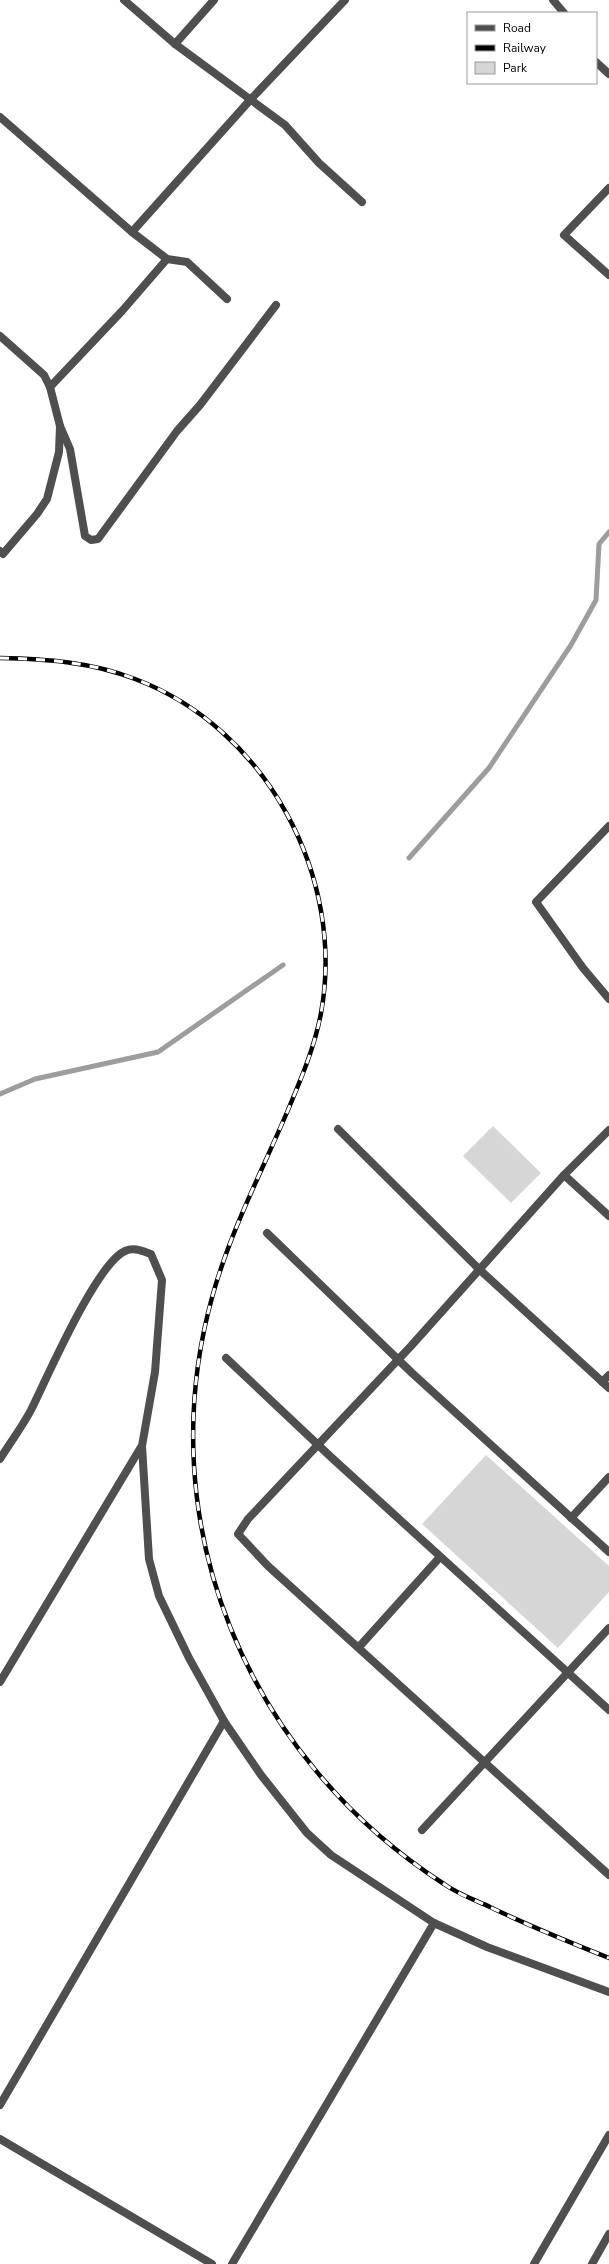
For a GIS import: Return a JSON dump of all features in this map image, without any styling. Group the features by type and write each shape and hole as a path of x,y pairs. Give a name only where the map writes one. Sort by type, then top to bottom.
{"street":[{"path":"124,0 175,44 285,125 319,163 362,202"},
{"path":"175,44 214,0"},
{"path":"132,232 251,99 345,0"},
{"path":"553,0 563,12"},
{"path":"597,63 609,74"},
{"path":"0,117 132,232 167,259 187,262 228,299"},
{"path":"609,188 564,235 609,275"},
{"path":"50,387 122,311 167,259"},
{"path":"0,336 44,375 50,387 60,426 70,449 85,536 92,540 98,539 177,431 200,405 276,305"},
{"path":"0,551 3,554 37,514 47,499 59,452 60,426"},
{"path":"609,826 536,902 583,968 609,999"},
{"path":"338,1129 480,1270 609,1388"},
{"path":"609,1130 564,1175 398,1360 248,1519 238,1534 268,1566 609,1875"},
{"path":"564,1175 609,1216"},
{"path":"267,1233 398,1360 609,1552"},
{"path":"0,1459 30,1411 50,1368 100,1277 115,1257 126,1251 138,1249 151,1254 162,1280 155,1372 142,1446 149,1560 159,1596 189,1658 224,1721 262,1775 307,1833 331,1855 434,1924 537,1966 609,1992"},
{"path":"226,1358 317,1445 609,1710"},
{"path":"602,1382 609,1375"},
{"path":"0,1682 142,1446"},
{"path":"571,1518 609,1477"},
{"path":"359,1647 440,1557"},
{"path":"422,1830 609,1628"},
{"path":"0,2105 224,1721"},
{"path":"232,2264 434,1924"},
{"path":"534,2264 609,2135"},
{"path":"0,2139 212,2264"},
{"path":"592,2264 609,2234"}],"green space":[{"path":"493,1126 541,1173 511,1203 463,1156"},
{"path":"486,1455 609,1566 609,1592 558,1648 422,1524"}],"waterway":[{"path":"409,858 489,768 571,645 596,600 599,544 609,532"},
{"path":"0,1094 35,1079 158,1052 283,965"}],"railway":[{"path":"0,658 69,662 118,673 135,679 182,702 223,733 258,770 286,813 308,860 321,910 326,962 321,1013 315,1038 298,1086 238,1224 220,1270 213,1294 196,1380 194,1465 206,1548 230,1627 267,1702 316,1770 375,1832 455,1891 534,1927 609,1958"}]}
